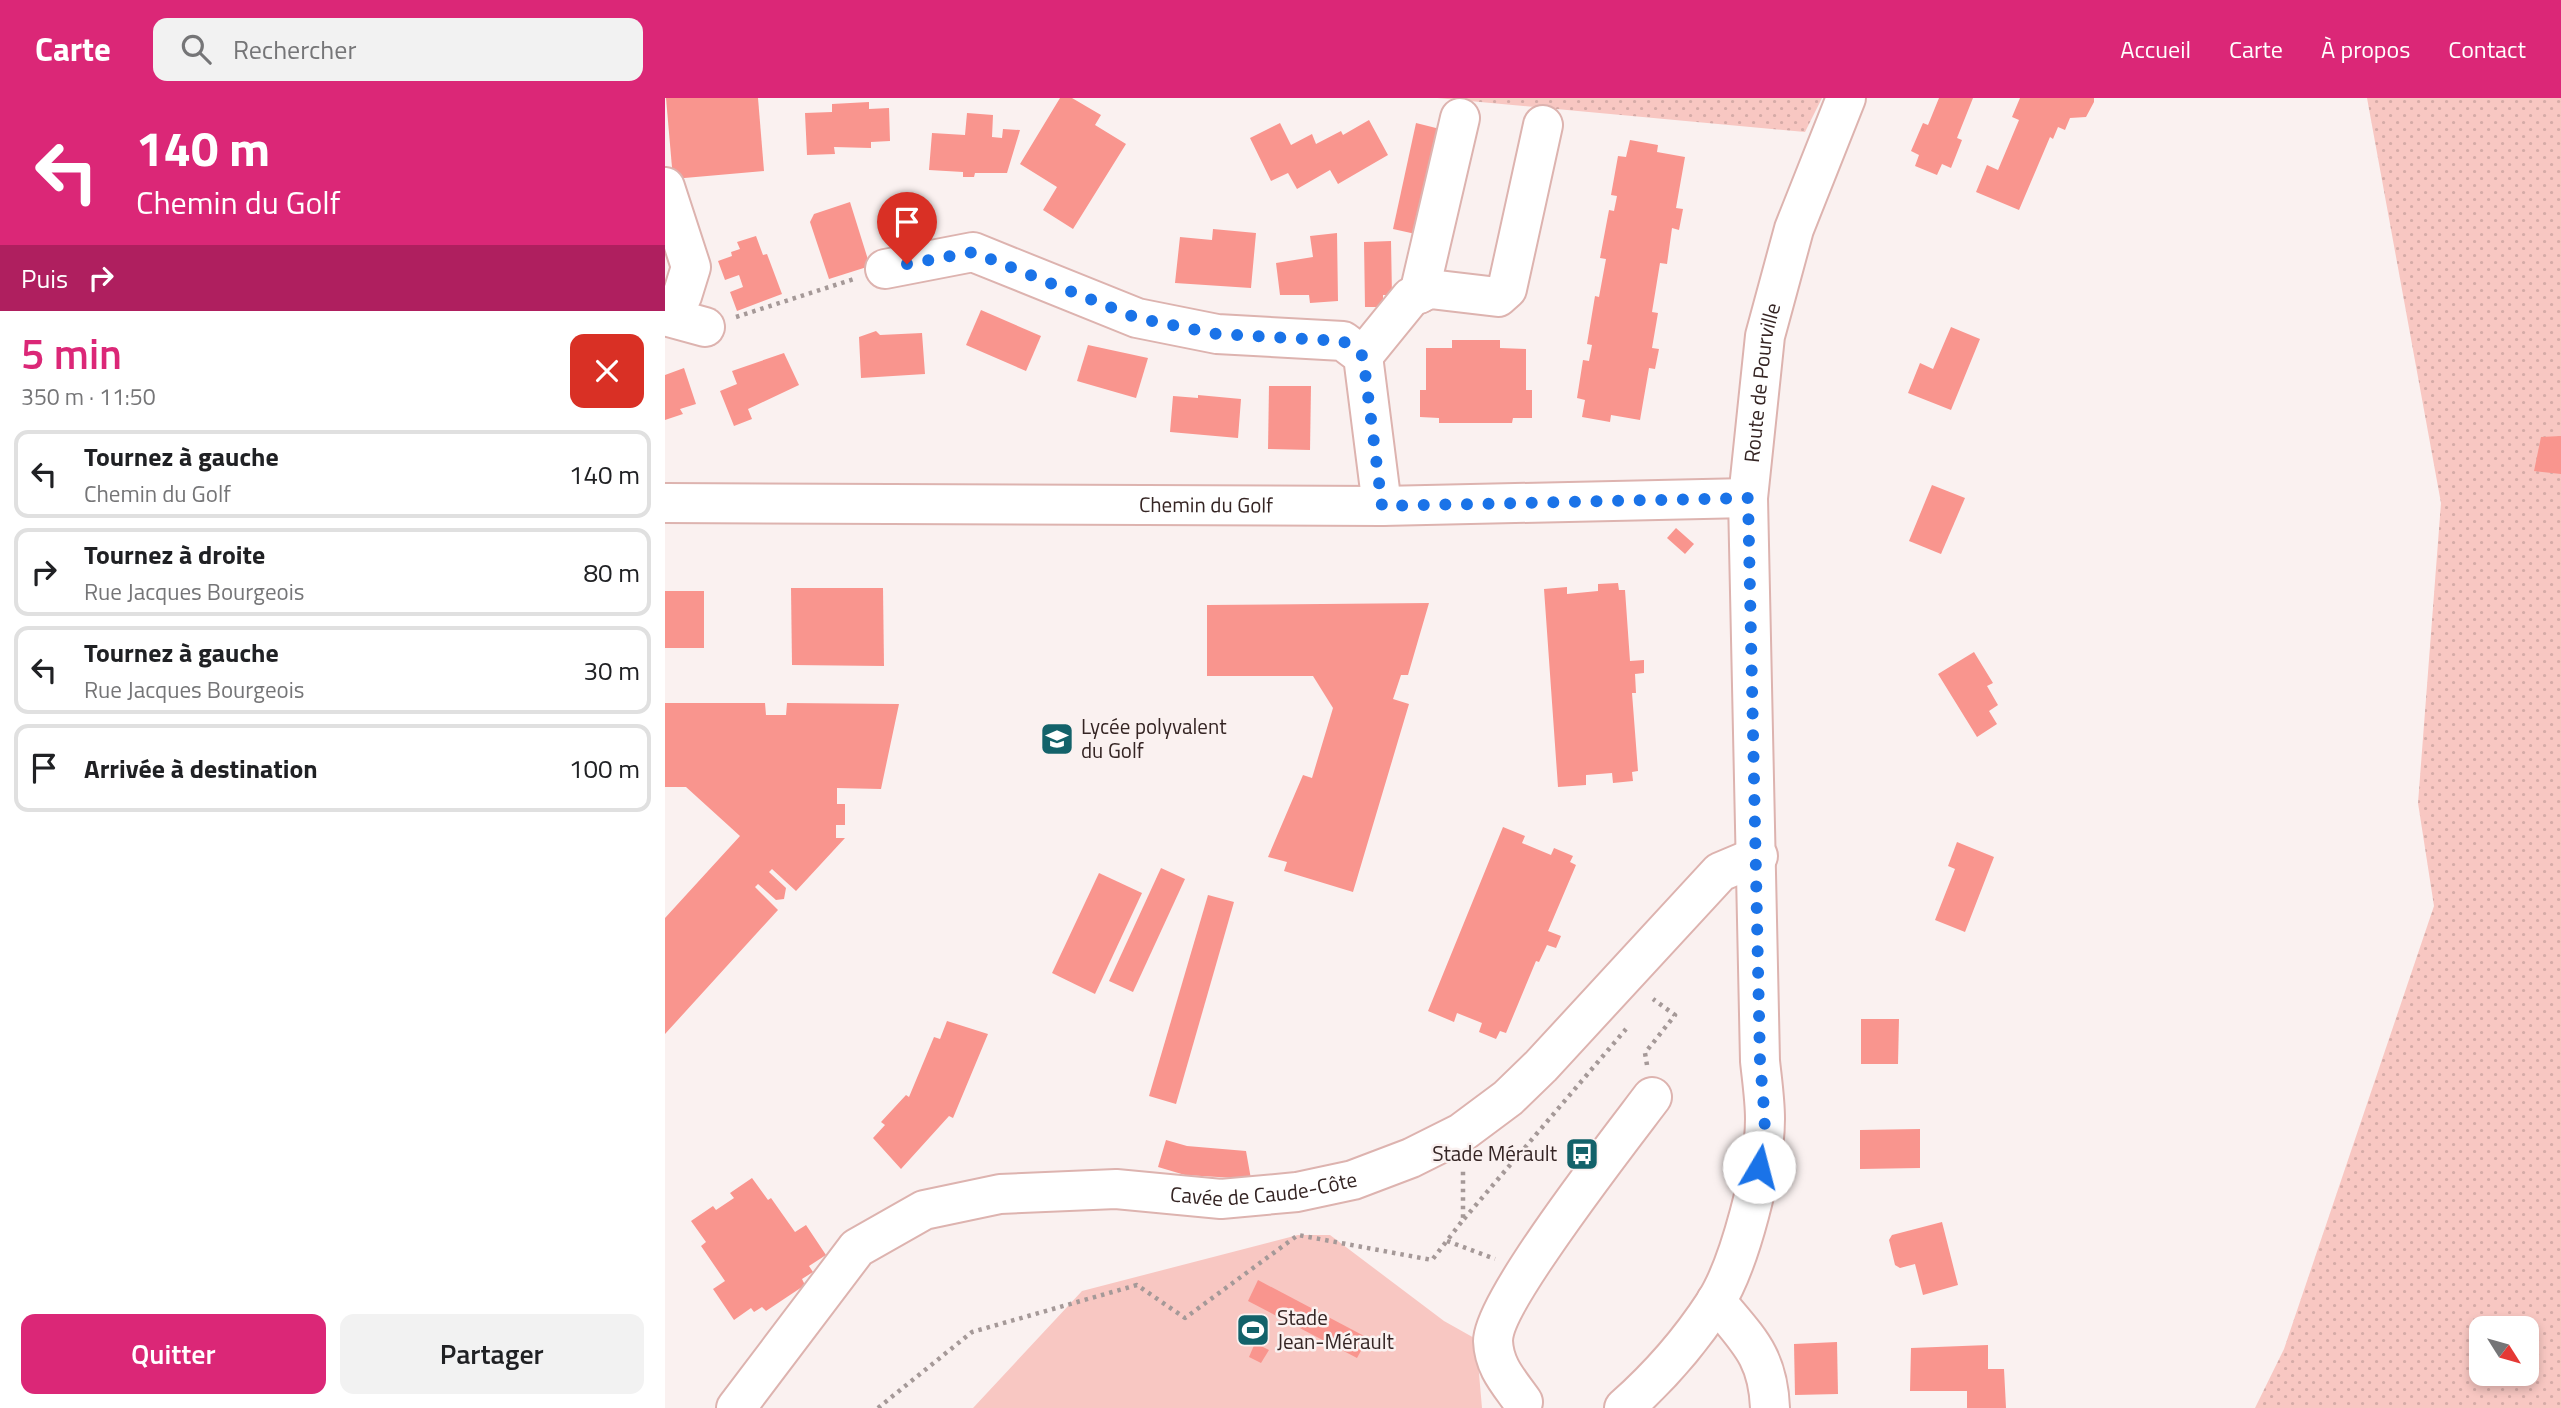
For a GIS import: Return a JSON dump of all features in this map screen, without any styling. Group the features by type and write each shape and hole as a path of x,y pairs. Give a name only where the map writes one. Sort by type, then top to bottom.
{"street":[{"name":"Route de Pourville","path":"1624,1408 1669,1366 1716,1301 1746,1227 1756,1190 1765,1121 1760,1061 1758,856 1748,498 1765,336 1794,229 1846,98"},
{"path":"1419,294 1460,118"},
{"path":"1363,356 1411,297 1430,289 1498,297 1507,289 1543,125"},
{"path":"665,187 691,267 682,296 665,314 705,327"},
{"path":"885,268 973,252 1137,318 1217,334 1343,341 1363,356 1382,506"},
{"name":"Chemin du Golf","path":"665,503 1382,506 1748,498"},
{"name":"Cavée de Caude-Côte","path":"736,1408 857,1248 924,1210 1000,1194 1116,1189 1221,1199 1297,1192 1353,1180 1411,1158 1461,1133 1508,1098 1541,1066 1720,872 1758,856"},
{"path":"1523,1402 1495,1363 1493,1338 1498,1319 1526,1272 1652,1097"},
{"path":"1716,1301 1759,1354 1769,1380 1770,1408"}],"path":[{"path":"705,327 885,268"},
{"path":"1644,1008 1653,998 1675,1015 1645,1053 1652,1097"},
{"path":"878,1408 972,1332 1137,1285 1185,1318 1298,1235 1432,1260 1635,1019"},
{"path":"1461,1133 1463,1220"},
{"path":"1447,1241 1526,1272"}],"shaded area":[{"path":"1437,98 1822,98 1805,132"},
{"path":"2367,98 2561,98 2561,1408 2255,1408 2284,1349 2434,906 2418,803 2441,503"},
{"name":"Stade Jean-Mérault","path":"1298,1235 1330,1235 1444,1321 1476,1339 1482,1408 973,1408 1082,1291"}],"building":[{"path":"666,98 758,98 764,171 673,179"},
{"path":"1060,98 1072,98 1101,115 1095,125 1126,144 1073,229 1043,210 1057,187 1020,164"},
{"path":"1939,98 1973,98 1957,138 1962,140 1951,168 1942,164 1937,175 1915,166 1919,155 1911,151 1923,123 1928,125"},
{"path":"2020,98 2094,98 2094,102 2086,117 2070,118 2065,130 2058,127 2053,139 2050,137 2019,210 1976,192 1987,165 1998,170 2019,120 2012,117"},
{"path":"869,102 869,109 889,108 890,141 871,142 871,148 834,147 835,154 807,155 805,113 832,112 832,104"},
{"path":"967,113 993,115 992,137 1002,138 1003,129 1020,130 1007,173 975,173 974,177 963,177 963,172 929,170 932,133 965,135"},
{"path":"1369,120 1388,155 1338,184 1330,170 1297,189 1288,173 1271,181 1250,138 1280,123 1291,145 1312,134 1316,144 1341,131 1343,135"},
{"path":"1416,123 1444,130 1420,235 1393,229"},
{"path":"1630,140 1658,145 1657,152 1685,157 1676,208 1683,209 1679,230 1672,228 1667,264 1660,263 1652,312 1658,313 1652,348 1659,349 1655,369 1649,368 1640,420 1611,415 1610,422 1582,417 1585,400 1577,398 1583,360 1589,361 1592,345 1587,344 1595,296 1599,297 1606,259 1600,258 1609,210 1614,211 1617,196 1611,195 1618,156 1626,157"},
{"path":"850,202 870,266 829,279 810,222 814,214"},
{"path":"1213,229 1256,233 1251,288 1175,283 1180,237 1212,240"},
{"path":"1337,233 1338,301 1310,303 1309,295 1280,295 1276,263 1313,257 1310,236"},
{"path":"756,236 763,255 767,254 782,294 737,311 730,292 743,287 739,275 725,280 718,261 732,256 731,252 740,249 737,242"},
{"path":"1391,241 1392,295 1383,295 1383,307 1365,307 1364,242"},
{"path":"981,310 1041,336 1026,371 966,345"},
{"path":"1951,327 1980,339 1951,410 1908,393 1920,363 1933,369"},
{"path":"876,331 880,335 922,333 925,374 861,378 859,337"},
{"path":"1452,340 1500,340 1500,348 1526,349 1526,390 1532,390 1532,418 1513,418 1512,423 1439,423 1439,418 1420,417 1420,390 1426,390 1426,348 1452,348"},
{"path":"1088,345 1148,358 1136,398 1077,381"},
{"path":"784,353 799,385 748,409 752,419 734,426 720,391 737,384 732,371"},
{"path":"684,368 696,404 680,409 683,414 665,420 665,375"},
{"path":"1269,386 1311,386 1310,450 1268,449"},
{"path":"1198,395 1241,399 1238,438 1170,432 1173,396 1198,398"},
{"path":"2561,436 2561,474 2534,471 2541,437"},
{"path":"1932,485 1965,498 1941,554 1909,541"},
{"path":"1676,528 1694,544 1685,554 1667,538"},
{"path":"1618,583 1619,590 1625,590 1630,661 1644,660 1644,673 1635,674 1636,693 1632,693 1638,771 1632,772 1633,781 1613,783 1612,773 1586,775 1586,785 1558,787 1544,589 1567,587 1567,594 1598,591 1598,584"},
{"path":"791,588 883,588 884,666 792,665"},
{"path":"665,591 704,591 704,648 665,648"},
{"path":"1429,603 1408,675 1401,675 1393,699 1409,704 1353,892 1284,871 1287,862 1268,857 1303,775 1312,778 1333,708 1313,676 1207,676 1207,605"},
{"path":"1974,652 1993,683 1987,686 1998,705 1989,711 1997,724 1977,737 1938,674"},
{"path":"665,703 765,703 766,715 786,715 787,703 899,704 881,789 837,788 837,804 845,804 845,825 836,825 836,838 845,838 796,891 772,869 769,872 786,888 784,899 776,900 758,884 755,887 778,910 665,1034 665,918 740,836 686,787 665,787"},
{"path":"1503,827 1525,836 1522,843 1551,855 1554,848 1573,856 1570,862 1576,865 1548,931 1561,936 1556,948 1547,945 1539,962 1536,961 1506,1033 1500,1031 1496,1039 1479,1032 1482,1023 1457,1013 1454,1022 1428,1011"},
{"path":"1957,842 1994,857 1965,932 1935,920 1955,869 1948,866"},
{"path":"1161,868 1185,879 1133,992 1109,981"},
{"path":"1099,873 1142,893 1095,994 1052,973"},
{"path":"1208,895 1234,902 1176,1104 1149,1096"},
{"path":"1861,1019 1899,1019 1898,1064 1861,1064"},
{"path":"947,1021 988,1034 953,1118 949,1116 901,1169 873,1138 885,1125 881,1122 906,1095 909,1097 934,1037 940,1039"},
{"path":"1920,1129 1920,1168 1860,1169 1860,1130"},
{"path":"1166,1140 1187,1146 1246,1151 1251,1179 1185,1175 1158,1167"},
{"path":"752,1178 768,1200 771,1198 795,1232 806,1225 826,1255 809,1266 813,1272 802,1279 805,1285 766,1311 762,1307 754,1312 751,1308 734,1320 713,1289 725,1281 701,1246 706,1242 691,1221 713,1206 716,1210 734,1198 730,1193"},
{"path":"1942,1222 1958,1285 1923,1295 1915,1264 1900,1268 1895,1265 1889,1240 1892,1235"},
{"path":"1258,1280 1368,1338 1357,1358 1248,1301"},
{"path":"1837,1342 1838,1394 1795,1395 1794,1344"},
{"path":"1255,1343 1269,1350 1261,1363 1249,1357"},
{"path":"1988,1345 1988,1369 2004,1369 2006,1408 1967,1408 1967,1391 1910,1391 1911,1348"}],"place":[{"name":"Lycée polyvalent du Golf","path":"1057,739"},
{"name":"Stade Mérault","path":"1582,1154"},
{"name":"Stade Jean-Mérault","path":"1253,1330"}],"route":[{"path":"907,264 973,252 1064,286 1137,318 1217,334 1343,341 1363,356 1382,506 1748,498 1758,856 1760,1061 1765,1121 1759,1167"}]}
